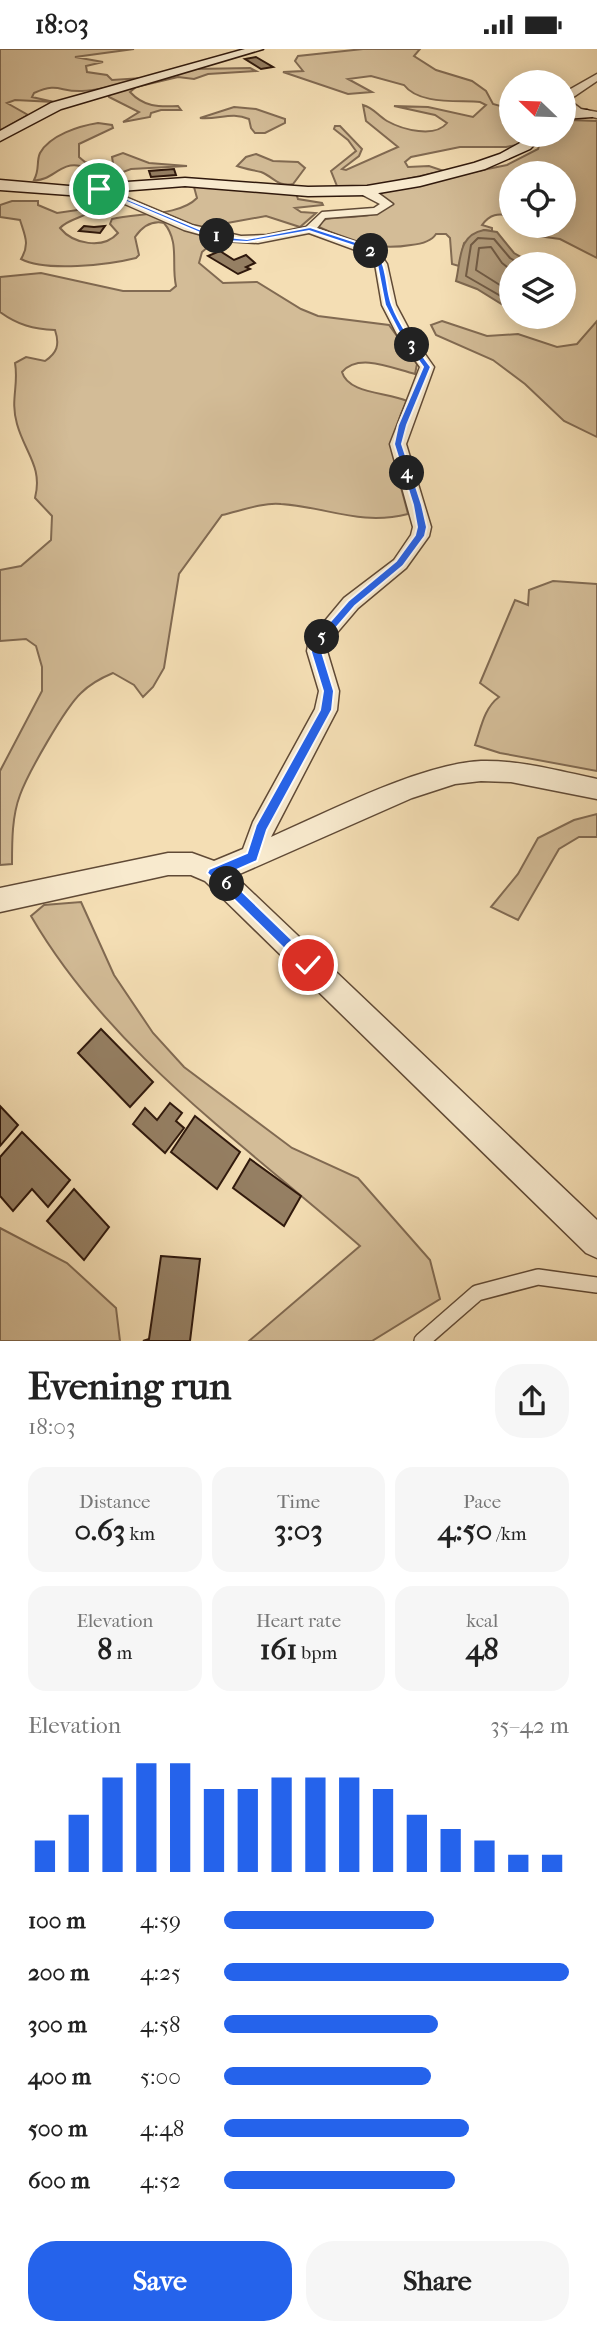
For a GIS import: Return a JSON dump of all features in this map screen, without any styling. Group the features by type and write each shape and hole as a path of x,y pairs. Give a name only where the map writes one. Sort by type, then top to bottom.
{"street":[{"path":"0,137 55,106 257,49"},
{"path":"592,114 569,106 564,100 570,93 597,77"},
{"path":"0,185 59,190 185,182 311,191 363,191 492,163 527,147"},
{"path":"99,189 202,232 227,239 247,240 310,229 373,252 381,264 388,305 406,338 427,367 402,425 398,444 422,527 420,536 400,564 351,603 319,640 317,652 329,691 326,710 261,829 253,857"},
{"path":"310,229 322,215 377,211 385,207 385,201 363,191"},
{"path":"214,873 322,824 424,783 454,775 480,771 527,774 597,789"},
{"path":"0,906 0,900 169,864 192,864 214,873 242,897 308,965 597,1242"}],"lane":[{"path":"422,1341 477,1293 538,1277 597,1285"}],"shaded area":[{"path":"0,49 134,49 75,57 103,62 86,66 87,72 107,75 112,80 143,78 90,90 42,90 34,93 32,97 54,102 15,100 7,103 28,115 0,131"},
{"path":"363,49 420,49 414,56 436,70 472,81 486,91 493,104 499,106 499,147 460,147 411,157 405,162 408,167 429,166 444,171 384,184 342,189 337,186 331,171 356,151 348,140 334,129 335,126 340,126 362,149 359,156 342,169 346,170 398,147 366,121 363,105 394,124 410,130 427,131 442,128 447,123 435,115 394,106 428,107 473,117 486,105 480,102 429,99 419,96 404,85 371,76 348,79 372,92 348,94 283,72 303,71 295,61 298,56"},
{"path":"250,68 256,71 208,74 194,79 178,77 136,87 130,92 141,101 158,106 178,106 181,110 161,110 151,113 150,117 123,122 139,112 109,97 108,93 194,69"},
{"path":"234,107 256,109 285,119 285,123 265,133 255,133 249,119 243,117 200,118"},
{"path":"576,120 597,121 597,258 560,239 553,238 576,238 576,161 515,161 538,149 576,147"},
{"path":"98,123 112,125 113,128 79,144 79,157 85,162 109,166 113,163 112,157 123,153 149,163 187,166 131,169 107,178 80,173 80,166 73,165 46,178 34,180 40,153 51,141 74,129"},
{"path":"256,154 273,161 298,162 305,168 293,184 288,185 279,183 261,172 237,166 246,157"},
{"path":"499,167 499,215 488,219 482,225 492,228 492,231 484,230 464,243 459,266 452,264 450,238 446,234 436,234 429,241 418,244 387,247 353,241 319,227 326,219 370,215 384,209 390,203 375,192"},
{"path":"200,185 296,193 298,199 322,203 323,205 295,208 301,212 316,213 300,227 266,216 211,226 201,234 215,241 202,252 199,263 223,283 257,282 301,309 318,316 389,325 417,364 415,374 367,363 349,366 342,372 352,385 407,401 395,432 394,457 408,514 359,517 274,504 222,515 179,574 164,668 153,687 143,697 134,685 113,673 92,684 74,701 24,785 14,820 12,864 0,865 0,771 42,691 42,667 36,646 26,639 0,641 0,570 21,566 51,540 52,516 35,498 37,477 17,424 14,407 15,363 26,357 45,361 55,352 57,340 55,330 26,325 0,312 0,277 41,273 123,291 170,291 176,286 174,245 164,223 151,223 138,233 135,237 139,255 136,258 94,265 46,265 21,259 26,244 20,220 0,217 0,205 12,201 38,201 38,205 57,213 91,208 93,210 89,213 60,228 72,238 96,243 104,242 118,233 110,224 112,219 180,208 197,198 194,187"},
{"path":"442,321 487,336 518,334 557,347 577,344 597,321 597,437 564,421 525,384 493,360 436,335 431,325"},
{"path":"553,581 597,584 597,771 500,753 475,745 486,713 499,697 480,683 515,600 528,605 529,590"},
{"path":"597,814 597,837 579,837 559,849 518,920 491,907 518,874 538,838 574,820"},
{"path":"81,902 114,975 153,1033 184,1067 292,1148 358,1178 430,1260 440,1299 372,1341 249,1341 360,1246 182,1094 99,1011 63,965 31,916 44,905"},
{"path":"0,1228 67,1263 116,1308 120,1341 0,1341"}],"water":[{"path":"484,230 497,232 499,238 513,252 499,252 499,303 477,289 456,281 462,249 469,237"}],"building":[{"path":"256,57 273,67 261,69 245,59"},
{"path":"174,169 176,175 151,177 149,171"},
{"path":"84,226 105,226 100,233 79,231"},
{"path":"220,251 234,260 246,255 255,263 246,267 250,269 238,274 208,256"},
{"path":"101,1029 153,1082 130,1107 78,1053"},
{"path":"170,1103 182,1113 176,1121 184,1128 165,1153 133,1124 145,1108 157,1120"},
{"path":"0,1106 18,1125 0,1146"},
{"path":"195,1116 240,1152 217,1189 171,1152"},
{"path":"22,1132 70,1180 48,1207 32,1189 13,1211 0,1196 0,1157"},
{"path":"250,1159 301,1196 284,1226 233,1188"},
{"path":"74,1189 109,1227 84,1260 47,1221"},
{"path":"161,1256 200,1259 190,1341 143,1341 149,1339"}],"route":[{"path":"99,189 202,232 227,239 247,240 310,229 373,252 381,264 388,305 406,338 427,367 413,405 402,425 398,444 418,505 422,527 420,536 400,564 351,603 319,640 317,652 329,691 326,710 261,829 253,857 214,873 242,897 308,965"}]}
